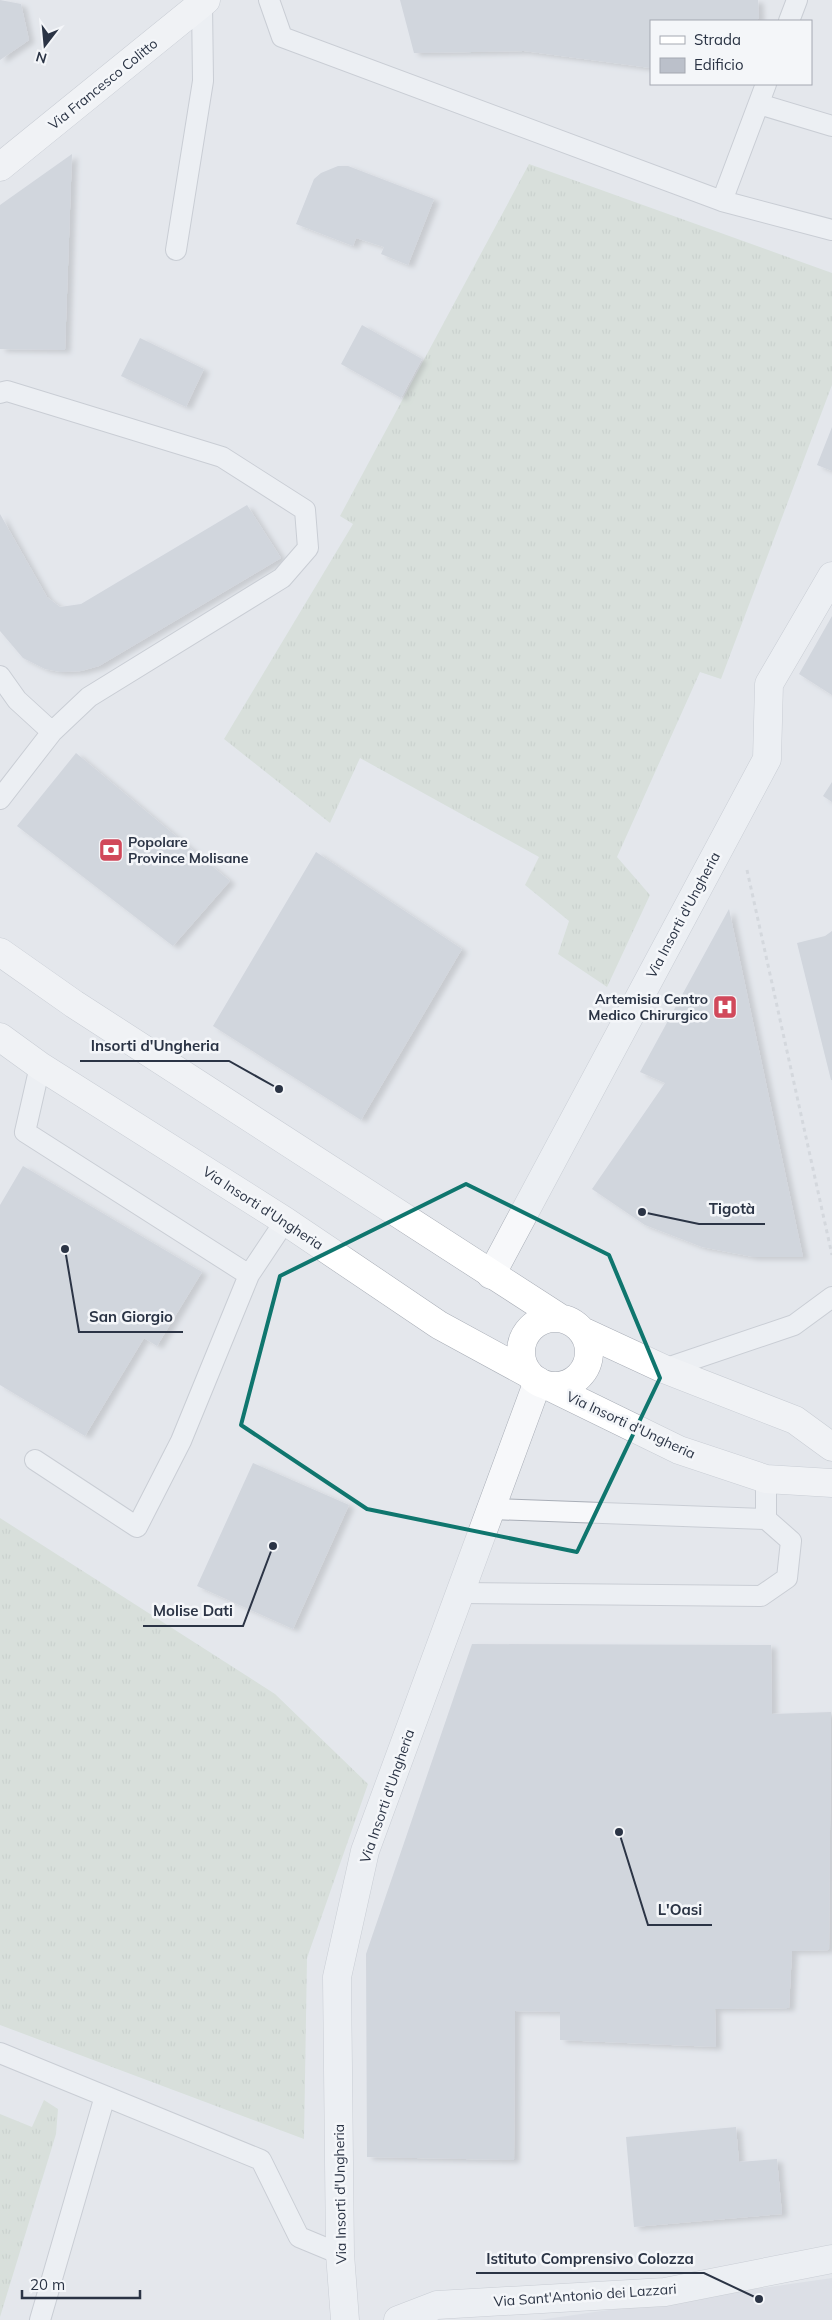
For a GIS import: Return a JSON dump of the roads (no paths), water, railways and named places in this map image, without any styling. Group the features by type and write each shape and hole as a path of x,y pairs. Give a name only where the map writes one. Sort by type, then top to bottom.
{"main road":[{"name":"Via Francesco Colitto","path":"0,167 204,2"},
{"path":"0,952 74,1004 571,1325 664,1369 795,1420 832,1447"},
{"name":"Via Insorti d'Ungheria","path":"0,1037 40,1066 285,1221 440,1325 539,1380 679,1450 766,1479 832,1483"},
{"path":"538,1323 571,1325 589,1348 586,1368 579,1377 570,1383 559,1386 539,1380 523,1364 521,1352 523,1341 529,1330 538,1323"}],"street":[{"name":"Via Insorti d'Ungheria","path":"491,1275 767,759 769,684 832,576"},
{"name":"Via Insorti d'Ungheria","path":"345,2320 340,2254 337,1977 365,1851 539,1380"},
{"name":"Via Sant'Antonio dei Lazzari","path":"398,2320 438,2312 665,2292 832,2259"}],"lane":[{"path":"270,0 282,37 722,201 832,230"},
{"path":"789,20 797,0"},
{"path":"176,250 203,81 204,2"},
{"path":"722,201 766,85"},
{"path":"758,104 832,126"},
{"path":"0,392 7,391 222,457 305,510 308,548 282,578 89,697 52,732 0,799"},
{"path":"0,676 17,700 52,732"},
{"path":"40,1066 25,1132 249,1274"},
{"path":"35,1460 137,1528 181,1441 249,1274 285,1221"},
{"path":"664,1369 794,1325 832,1297"},
{"path":"766,1479 766,1519"},
{"path":"461,1593 761,1596 786,1578 791,1541 766,1519 492,1509"},
{"path":"0,2053 261,2160 299,2237 340,2254"},
{"path":"40,2320 106,2096"}],"place":[{"name":"Popolare Province Molisane","path":"111,850"},
{"name":"Artemisia Centro Medico Chirurgico","path":"725,1007"},
{"name":"Insorti d'Ungheria","path":"279,1089"},
{"name":"Tigotà","path":"642,1212"},
{"name":"San Giorgio","path":"65,1249"},
{"name":"Molise Dati","path":"273,1546"},
{"name":"L'Oasi","path":"619,1832"},
{"name":"Istituto Comprensivo Colozza","path":"759,2299"}]}
